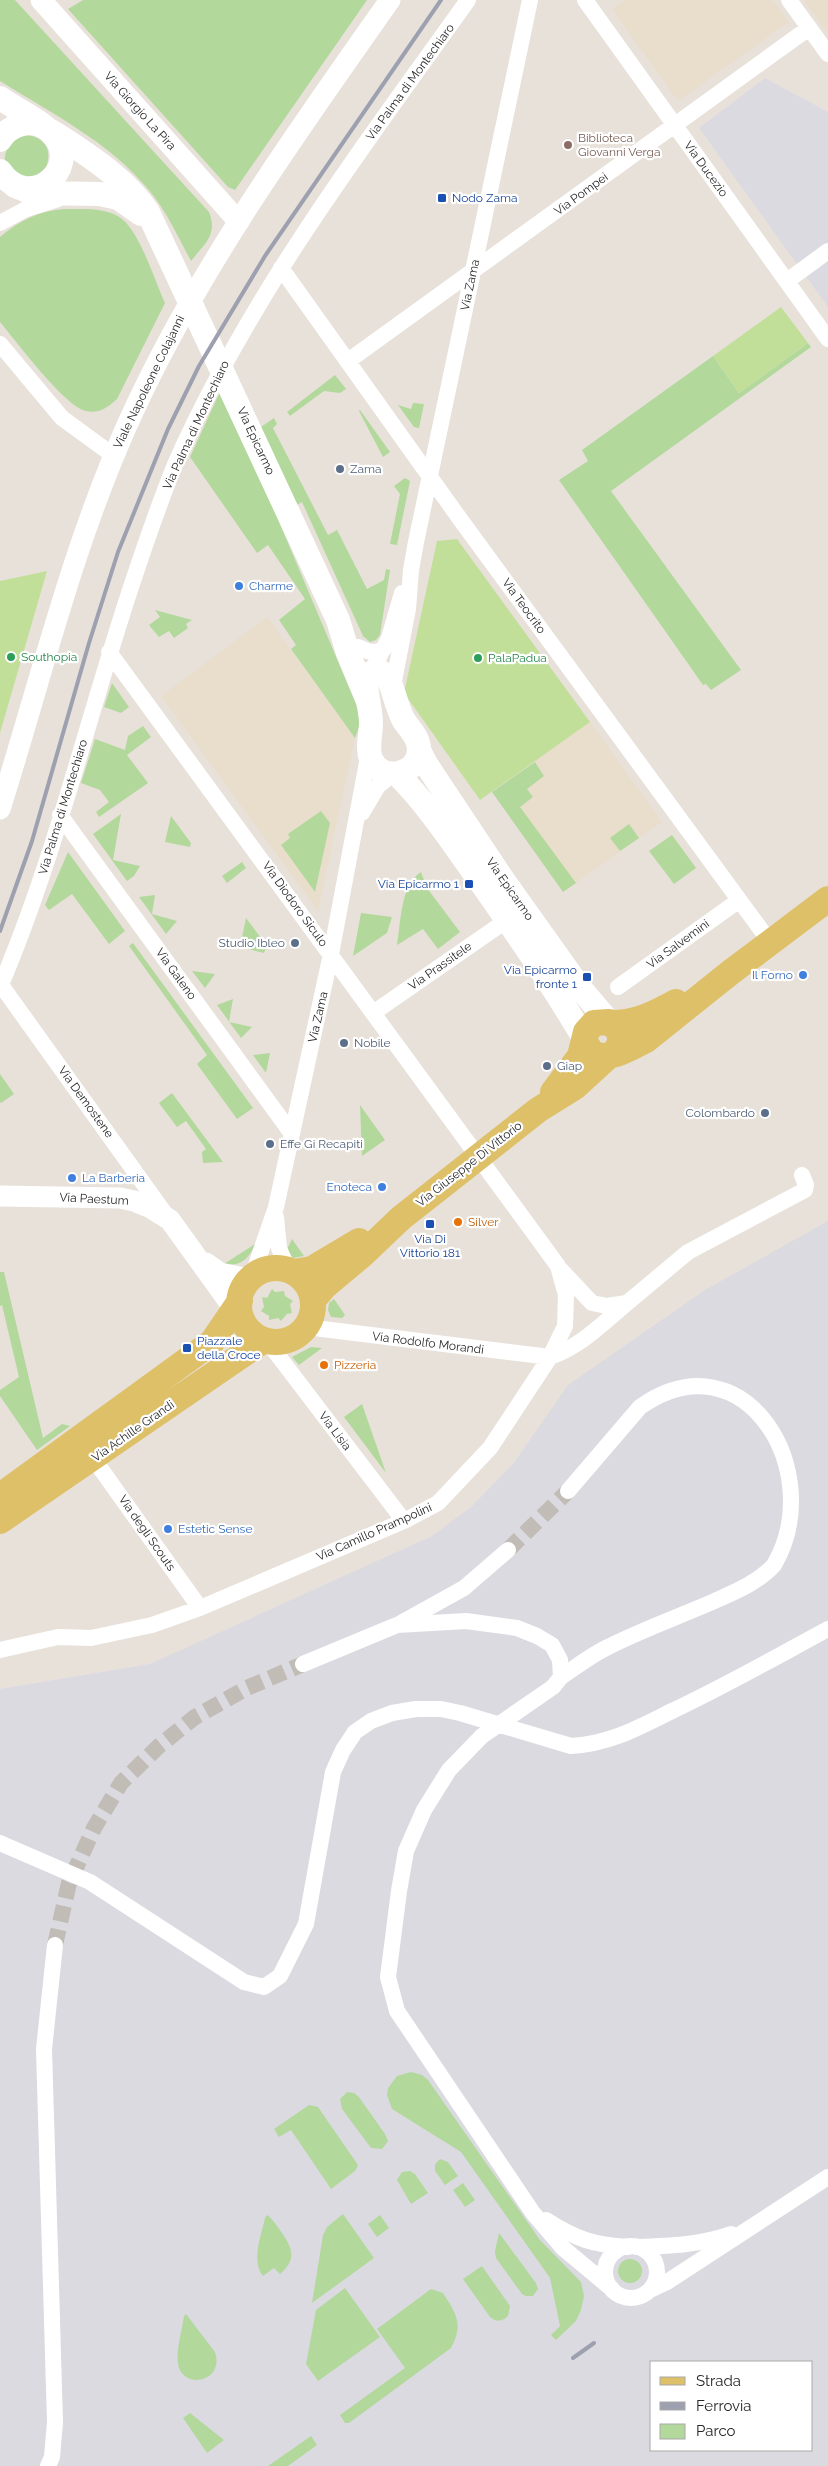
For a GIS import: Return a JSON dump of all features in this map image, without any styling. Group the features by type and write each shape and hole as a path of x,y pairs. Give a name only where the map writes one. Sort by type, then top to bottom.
{"main road":[{"path":"0,98 107,169 139,198 174,263"},
{"path":"0,140 8,130 17,125 27,123 46,128 59,144 61,160 55,175 21,184"},
{"path":"21,184 76,194 100,194 118,198 130,204 142,215 174,263"},
{"name":"Via Epicarmo","path":"174,263 338,620"},
{"path":"338,620 358,647 381,671 366,681 371,721 369,752"},
{"path":"338,620 348,653 368,701"},
{"name":"Via Epicarmo","path":"381,671 405,722 418,741 419,750 426,764 501,877 580,988 610,1022"},
{"path":"395,774 406,770 415,763 419,750"},
{"name":"Via Epicarmo","path":"369,752 376,766 395,774 424,803 563,1001 585,1041"},
{"path":"585,1041 592,1053 603,1057 646,1040 731,972 828,899"},
{"path":"538,1110 571,1068 585,1041 586,1032 594,1023 629,1023 648,1018 731,972"},
{"path":"538,1110 575,1087 618,1049 621,1038 616,1026 610,1022"},
{"name":"Via Giuseppe Di Vittorio","path":"401,1218 538,1110"},
{"path":"291,1271 305,1281 313,1300 313,1310 306,1327 289,1340 266,1340 254,1334 244,1297 269,1269 291,1271 312,1269 401,1218"},
{"path":"313,1300 325,1286 401,1218"},
{"name":"Via Achille Grandi","path":"0,1496 212,1342 244,1297"},
{"name":"Via Achille Grandi","path":"0,1521 266,1340"}],"street":[{"name":"Via Giorgio La Pira","path":"41,0 239,222"},
{"name":"Viale Napoleone Colajanni","path":"0,809 75,559 114,456 133,412 178,320 239,222 390,0"},
{"name":"Via Palma di Montechiaro","path":"1,986 36,894 147,538 176,464 239,336 281,268 314,216 468,0"},
{"name":"Via Zama","path":"411,570 530,0"},
{"name":"Via Ducezio","path":"585,0 827,337"},
{"path":"789,0 828,54"},
{"name":"Via Pompei","path":"348,361 809,28"},
{"path":"0,222 21,184"},
{"path":"0,222 26,209 76,194"},
{"path":"787,281 828,251"},
{"name":"Via Teocrito","path":"281,268 430,477 738,901 770,942"},
{"path":"0,344 62,418 114,456"},
{"path":"381,671 408,609 411,570"},
{"path":"381,671 411,570"},
{"name":"Via Diodoro Siculo","path":"110,652 374,1012 477,1157"},
{"name":"Via Zama","path":"276,1207 331,954 369,752"},
{"path":"356,826 378,786 395,774"},
{"name":"Via Galeno","path":"60,815 292,1134"},
{"name":"Via Salvemini","path":"618,987 738,901"},
{"name":"Via Prassitele","path":"374,1012 507,920"},
{"name":"Via Demostene","path":"1,986 170,1220"},
{"name":"Via Camillo Prampolini","path":"0,1650 58,1637 91,1638 152,1625 200,1608 404,1521 438,1503 490,1448 550,1357 566,1326 566,1295 558,1266 477,1157"},
{"path":"550,1357 568,1351 587,1338 688,1252 805,1190 806,1184 802,1176"},
{"name":"Via Paestum","path":"0,1196 120,1198 151,1208 170,1220 196,1255 244,1297"},
{"path":"276,1207 281,1258 291,1271"},
{"path":"196,1255 220,1273 244,1297 276,1207"},
{"path":"558,1266 581,1293 592,1302 607,1306 627,1303"},
{"name":"Via Rodolfo Morandi","path":"306,1327 550,1357"},
{"name":"Via Lisia","path":"266,1340 404,1521"},
{"path":"568,1491 640,1407 655,1397 694,1387 727,1390 741,1395 768,1412 789,1439 796,1456 802,1490 795,1531 786,1549 765,1574 739,1590 605,1649 561,1677 544,1695 482,1736 449,1770 424,1810 406,1851 388,1977 397,2011 534,2213 563,2248 612,2289 626,2298 635,2298 667,2282 828,2177"},
{"name":"Via degli Scouts","path":"93,1458 200,1608"},
{"path":"303,1664 397,1625 464,1588 508,1550"},
{"path":"397,1625 466,1621 517,1628 538,1636 552,1645 560,1660 561,1677"},
{"path":"0,1843 90,1882 244,1982 264,1987 280,1976 306,1924 333,1772 343,1750 355,1732 371,1721 400,1712 441,1709 571,1746 593,1745 615,1738 696,1700 828,1629"},
{"path":"48,2466 52,2457 55,2422 44,2049 55,1945"},
{"path":"534,2213 569,2235 583,2240 599,2245 632,2247 682,2245 712,2240 754,2226"},
{"path":"612,2289 606,2274 606,2266 614,2253 632,2247 646,2251 656,2265 655,2283 650,2290"}],"shaded area":[{"path":"625,0 773,0 789,22 678,101 612,9"},
{"path":"804,0 828,0 828,34"},
{"path":"765,78 828,112 828,307 699,128"},
{"path":"267,617 355,738 318,911 161,696"},
{"path":"590,722 662,822 563,892 492,792"},
{"path":"828,1221 828,2466 0,2466 0,1689 150,1664 432,1536 471,1507 513,1464 568,1385 705,1290"}],"green space":[{"path":"0,0 15,0 209,212 212,227 211,233 205,244 191,261 160,206 133,172 78,129 0,81"},
{"path":"83,0 367,0 235,190 228,187 68,9"},
{"path":"29,135 36,137 45,144 48,160 44,173 25,180 5,162 5,157 8,147 14,140"},
{"path":"65,209 110,212 122,219 129,226 141,246 165,303 117,399 107,407 95,412 77,407 66,398 41,372 0,322 0,237 30,217"},
{"path":"781,307 808,343 739,393 713,356"},
{"path":"808,343 811,347 611,491 741,670 711,690 706,684 703,685 559,480 588,461 582,450 713,356 739,393"},
{"path":"230,370 258,429 274,418 277,424 273,428 328,535 337,530 367,589 384,580 386,569 390,570 380,635 376,640 370,642 363,636 302,502 277,517 356,704 360,724 355,738 291,649 296,645 279,620 305,599 268,545 257,553 190,457"},
{"path":"335,375 346,389 340,393 324,391 290,416 287,412"},
{"path":"413,403 424,404 419,428 414,427 398,405 411,409"},
{"path":"359,411 390,452 383,457"},
{"path":"405,478 410,481 397,545 390,544 400,494 394,486"},
{"name":"PalaPadua","path":"457,539 590,722 480,800 404,693 437,541"},
{"name":"Southopia","path":"47,571 0,733 0,581"},
{"path":"155,610 192,620 186,624 188,628 174,638 169,631 159,637 149,625 160,617"},
{"path":"112,683 129,707 121,713 104,707"},
{"path":"143,726 151,737 127,755 148,783 99,817 96,812 109,802 100,790 81,783 95,739 125,750 128,736"},
{"path":"535,762 544,776 527,789 533,797 520,807 576,883 563,892 492,792"},
{"path":"321,811 330,823 315,892 281,845 290,838 288,834"},
{"path":"121,814 113,860 140,866 134,876 127,881 93,834"},
{"path":"171,816 191,843 190,847 165,842"},
{"path":"629,824 639,838 620,851 610,838"},
{"path":"672,835 696,868 674,884 649,851"},
{"path":"68,852 125,931 109,944 72,894 49,910 45,905"},
{"path":"242,862 246,868 227,883 222,876"},
{"path":"421,872 427,888 460,932 438,949 423,929 397,945 405,895 414,878"},
{"path":"155,895 152,914 177,921 166,934 139,897"},
{"path":"361,913 392,917 387,933 353,956"},
{"path":"246,918 267,946 264,953 240,947"},
{"path":"133,943 253,1108 237,1119 197,1064 207,1055 129,946"},
{"path":"192,971 215,974 205,988"},
{"path":"233,999 229,1022 217,1005"},
{"path":"229,1022 252,1027 241,1038"},
{"path":"270,1053 266,1073 253,1055"},
{"path":"0,1074 14,1094 1,1103 0,1102"},
{"path":"172,1093 223,1162 203,1163 202,1152 206,1149 186,1121 177,1127 159,1103"},
{"path":"360,1105 385,1140 362,1156"},
{"path":"292,1239 304,1256 293,1258 287,1249"},
{"path":"255,1244 250,1254 243,1261 230,1265 224,1264"},
{"path":"0,1272 4,1272 43,1438 62,1424 70,1426 37,1450 0,1396 0,1390 19,1377 2,1305 0,1306"},
{"path":"272,1289 275,1292 284,1291 285,1296 293,1301 290,1304 292,1313 287,1314 281,1321 278,1318 269,1320 269,1316 261,1311 264,1307 262,1297 267,1298"},
{"path":"334,1299 345,1315 342,1318 331,1317 328,1310 329,1303"},
{"path":"311,1347 322,1348 299,1365 292,1357"},
{"path":"362,1404 386,1473 344,1417"},
{"path":"411,2072 422,2075 428,2080 540,2240 581,2282 584,2296 581,2310 576,2321 556,2340 551,2335 560,2326 550,2278 461,2152 392,2109 387,2095 388,2088 397,2076"},
{"path":"347,2092 354,2093 359,2097 385,2134 388,2141 382,2149 371,2148 342,2109 340,2099"},
{"path":"309,2105 318,2107 358,2165 355,2171 331,2189 291,2130 279,2137 274,2129"},
{"path":"440,2159 448,2162 458,2176 445,2185 435,2171 435,2164"},
{"path":"410,2171 415,2174 428,2193 411,2204 397,2180 402,2172"},
{"path":"463,2183 475,2200 465,2207 453,2190"},
{"path":"343,2214 374,2258 312,2303 323,2235 327,2227"},
{"path":"267,2215 288,2242 291,2258 286,2268 280,2274 274,2268 263,2276 259,2270 257,2256 259,2240"},
{"path":"380,2215 389,2228 377,2237 368,2224"},
{"path":"499,2233 536,2283 538,2289 533,2296 522,2294 496,2258 495,2251"},
{"path":"630,2259 639,2262 642,2271 639,2280 630,2283 621,2280 618,2271 621,2262"},
{"path":"482,2266 510,2306 506,2318 494,2320 490,2317 463,2279"},
{"path":"345,2288 380,2337 318,2381 306,2364 316,2310"},
{"path":"431,2289 443,2293 455,2313 458,2325 451,2348 349,2423 345,2423 340,2415 405,2368 377,2329"},
{"path":"186,2314 215,2352 216,2362 214,2371 202,2379 194,2380 187,2377 181,2372 178,2364 178,2346"},
{"path":"190,2413 224,2440 207,2453 183,2418"},
{"path":"311,2436 317,2445 288,2466 268,2466"}],"tunnel":[{"path":"508,1550 568,1491"},
{"path":"55,1945 69,1883 94,1828 121,1783 159,1746 195,1717 247,1688 303,1664"}],"railway":[{"path":"0,931 32,841 89,643 118,552 168,429 199,366 265,256 441,0"},
{"path":"573,2358 594,2343"}],"place":[{"name":"Biblioteca Giovanni Verga","path":"568,145"},
{"name":"Nodo Zama","path":"442,198"},
{"name":"Zama","path":"340,469"},
{"name":"Charme","path":"239,586"},
{"name":"Southopia","path":"11,657"},
{"name":"PalaPadua","path":"478,658"},
{"name":"Via Epicarmo 1","path":"469,884"},
{"name":"Studio Ibleo","path":"295,943"},
{"name":"Il Forno","path":"803,975"},
{"name":"Via Epicarmo fronte 1","path":"587,977"},
{"name":"Nobile","path":"344,1043"},
{"name":"Giap","path":"547,1066"},
{"name":"Colombardo","path":"765,1113"},
{"name":"Effe Gi Recapiti","path":"270,1144"},
{"name":"La Barberia","path":"72,1178"},
{"name":"Enoteca","path":"382,1187"},
{"name":"Silver","path":"458,1222"},
{"name":"Via Di Vittorio 181","path":"430,1224"},
{"name":"Piazzale della Croce","path":"187,1348"},
{"name":"Pizzeria","path":"324,1365"},
{"name":"Estetic Sense","path":"168,1529"}]}
